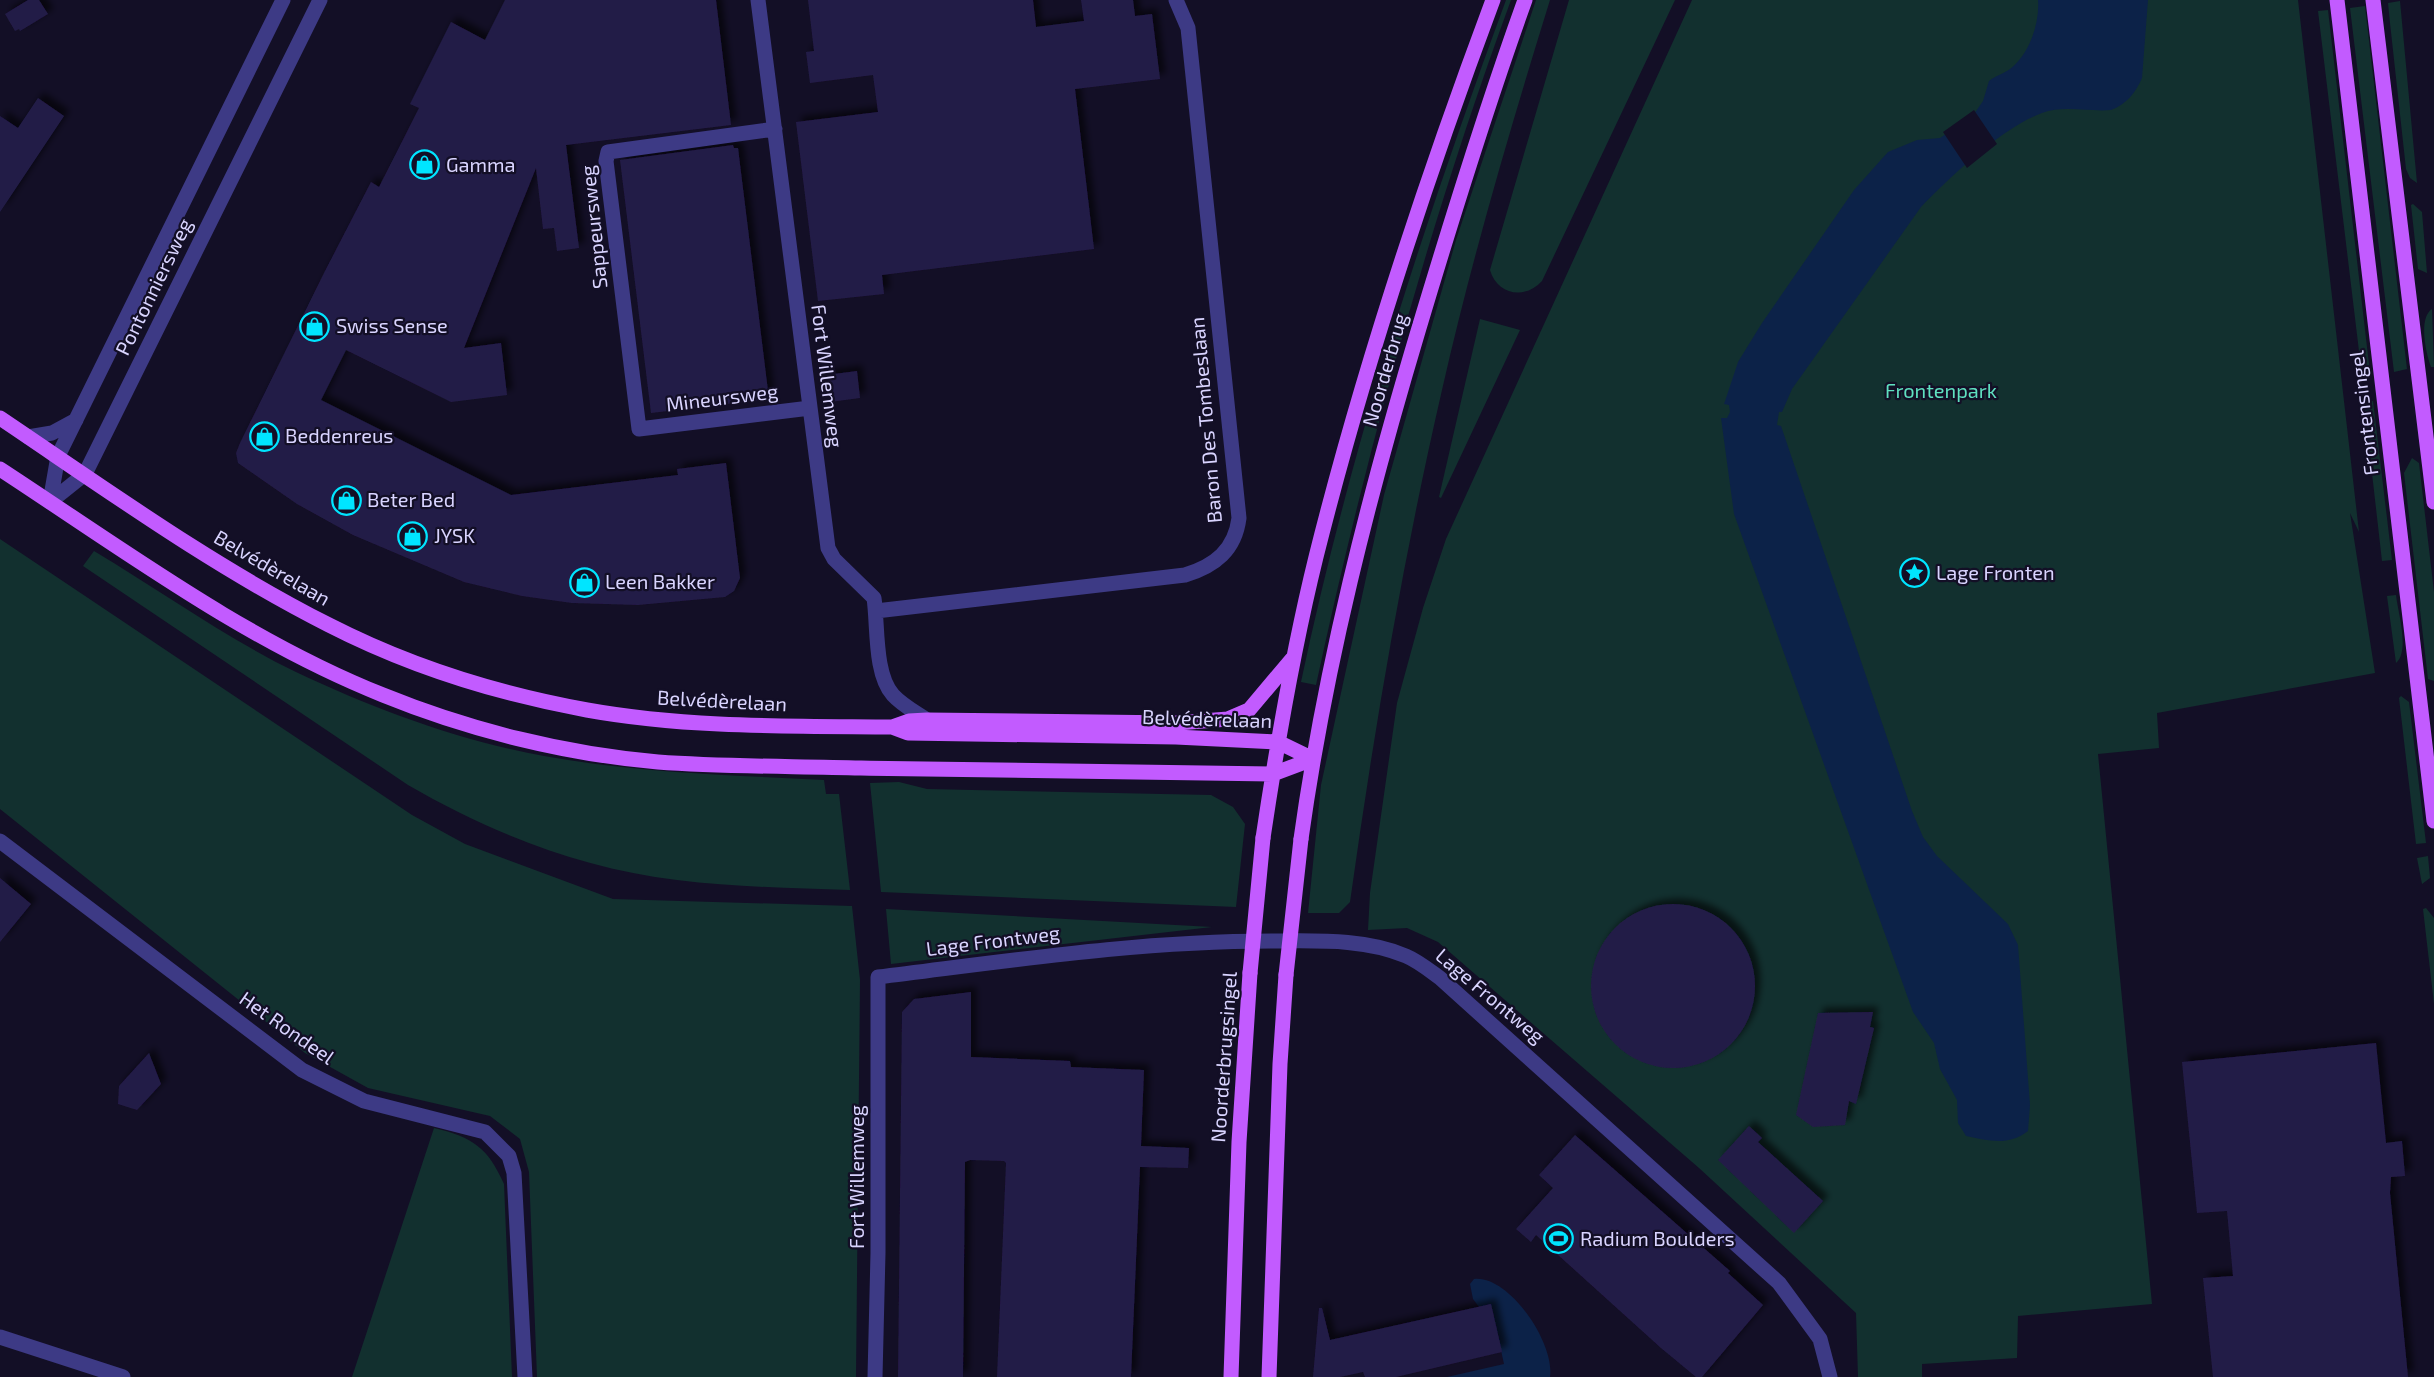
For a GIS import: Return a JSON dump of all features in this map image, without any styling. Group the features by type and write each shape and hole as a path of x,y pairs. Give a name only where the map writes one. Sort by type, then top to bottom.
{"main road":[{"name":"Noorderbrug","path":"1278,742 1294,657 1335,484 1398,275 1493,0"},
{"name":"Noorderbrug","path":"1313,759 1342,621 1399,394 1473,153 1525,0"},
{"name":"Frontensingel","path":"2337,0 2434,821"},
{"path":"2373,0 2434,502"},
{"name":"Belvédèrelaan","path":"0,418 218,562 330,626 402,657 499,689 588,710 657,719 892,727 908,733 1278,742 1313,759"},
{"path":"0,469 217,611 308,663 386,697 452,720 553,746 621,758 705,764 1273,774 1313,759 1301,840 1286,975 1280,1064 1269,1377"},
{"path":"892,727 909,721 927,720 1177,723 1228,719 1248,710 1294,657"},
{"name":"Noorderbrugsingel","path":"1231,1377 1239,1142 1250,973 1263,838 1278,742"}],"street":[{"name":"Pontonniersweg","path":"50,502 58,456 283,0"},
{"name":"Pontonniersweg","path":"50,502 85,474 320,0"},
{"name":"Fort Willemweg","path":"758,0 828,548 834,560 871,594 876,611 881,668 887,686 902,703 927,720"},
{"name":"Baron Des Tombeslaan","path":"876,611 1185,574 1211,565 1233,542 1239,518 1224,358 1188,28 1176,0"},
{"name":"Sappeursweg","path":"639,429 606,161 608,152 775,129"},
{"name":"Mineursweg","path":"639,429 810,408"},
{"path":"28,436 52,433 76,420"},
{"name":"Het Rondeel","path":"0,841 302,1070 364,1101 485,1132 509,1156 514,1173 525,1377"},
{"name":"Lage Frontweg","path":"878,977 1119,947 1196,941 1315,941 1368,946 1406,956 1440,978 1470,1004 1771,1276 1800,1308 1820,1339 1830,1377"},
{"name":"Fort Willemweg","path":"875,1377 878,1253 878,977"},
{"path":"0,1337 123,1377"}],"green space":[{"path":"1506,0 1511,0 1426,254 1378,425 1316,685 1301,682 1342,509 1391,337 1446,168"},
{"path":"1536,0 1550,0 1506,145 1466,292 1415,517 1379,709 1350,902 1339,913 1308,913 1321,785 1384,495 1456,240"},
{"path":"1569,0 1675,0 1542,281 1528,291 1512,292 1499,285 1490,270"},
{"name":"Frontenpark","path":"1692,0 2298,0 2359,532 2350,513 2375,673 2157,713 2159,748 2098,754 2152,1304 2018,1316 2017,1358 1922,1364 1922,1377 1858,1377 1856,1313 1699,1168 1438,942 1407,928 1368,930 1370,893 1397,703 1423,608 1446,539"},
{"path":"2400,1 2417,183 2410,178 2406,169 2388,3"},
{"path":"2365,6 2407,369 2394,372 2350,8"},
{"path":"2328,10 2370,373 2362,376 2318,11"},
{"path":"2413,204 2422,212 2427,273 2418,269 2411,205"},
{"path":"2432,309 2434,367 2431,367 2429,361 2424,336 2425,320"},
{"path":"1480,319 1520,330 1441,498 1439,497"},
{"path":"2373,401 2392,560 2382,561 2364,403"},
{"path":"2412,458 2419,463 2434,592 2434,681 2428,679 2404,473"},
{"path":"0,539 412,815 465,844 613,899 852,906 860,980 856,1377 537,1377 529,1172 520,1139 490,1116 368,1088 305,1053 0,809"},
{"path":"94,551 270,659 356,699 449,733 512,750 579,762 684,772 824,780 826,794 839,794 850,890 763,887 677,880 606,867 537,846 504,833 408,785 83,566"},
{"path":"2396,595 2403,641 2400,657 2396,663 2387,596"},
{"path":"2401,696 2409,702 2426,843 2416,844 2399,698"},
{"path":"899,782 927,789 1211,795 1233,807 1245,824 1236,907 881,892 870,783"},
{"path":"2428,856 2430,878 2422,884 2417,858"},
{"path":"2426,908 2434,918 2434,1004 2423,909"},
{"path":"886,909 1212,927 891,964"},
{"path":"434,1128 459,1135 478,1146 492,1161 504,1184 512,1377 352,1377"}],"water":[{"path":"2038,0 2148,0 2142,78 2137,88 2126,101 2111,110 2059,109 2027,120 1994,141 1947,182 1921,207 1792,389 1782,412 1779,412 1777,425 1781,426 1912,811 1923,837 1937,856 2008,924 2018,945 2030,1105 2028,1131 2014,1139 1998,1141 1966,1136 1958,1123 1957,1100 1940,1069 1934,1043 1913,1012 1734,514 1721,418 1727,418 1730,412 1729,405 1724,404 1738,362 1762,323 1854,190 1888,152 1917,140 1940,138 1972,117 1983,101 1989,81 2010,69 2023,56 2035,28"},
{"path":"1474,1279 1488,1281 1501,1288 1515,1299 1527,1314 1545,1347 1550,1363 1550,1377 1447,1377 1504,1364 1491,1305 1479,1307 1473,1299 1470,1284"}],"pier":[{"path":"1974,110 1997,144 1967,168 1943,132"}],"building":[{"path":"28,0 39,0 48,14 20,31 19,29 15,31 5,14"},
{"path":"505,0 716,0 731,125 566,145 579,248 557,251 554,228 543,229 536,168 464,348 501,343 507,395 451,402 346,350 321,400 511,495 678,475 677,469 726,463 740,578 734,591 725,597 638,605 572,603 522,596 464,582 353,535 297,504 238,463 236,453 240,443 325,271 371,182 379,187 419,108 410,104 451,22 485,40"},
{"path":"808,0 1033,0 1036,27 1084,21 1081,0 1133,0 1135,16 1152,14 1160,79 1075,89 1094,249 882,275 884,294 818,301 796,122 878,112 873,75 810,83 806,52 814,51"},
{"path":"38,98 64,116 0,212 0,116 18,128"},
{"path":"733,145 734,148 738,148 769,399 651,413 620,160"},
{"path":"857,371 860,398 830,402 826,375"},
{"path":"0,878 31,904 0,942"},
{"path":"1673,904 1689,905 1705,910 1719,917 1731,928 1742,940 1749,954 1754,970 1754,1002 1749,1018 1742,1032 1731,1044 1719,1055 1705,1062 1689,1067 1673,1068 1657,1067 1641,1062 1627,1055 1615,1044 1604,1032 1597,1018 1592,1002 1591,986 1592,970 1597,954 1604,940 1615,928 1627,917 1641,910 1657,905"},
{"path":"971,992 971,1057 1070,1061 1071,1067 1144,1070 1141,1146 1189,1148 1188,1168 1140,1167 1131,1377 997,1377 1006,1163 1004,1161 970,1160 965,1162 963,1377 898,1377 902,1012 914,999"},
{"path":"1873,1012 1870,1027 1874,1028 1856,1104 1849,1101 1845,1125 1813,1127 1796,1115 1818,1013"},
{"path":"2376,1043 2386,1143 2402,1141 2405,1176 2391,1177 2390,1193 2408,1377 2213,1377 2203,1278 2233,1276 2227,1211 2197,1213 2182,1062"},
{"path":"149,1053 161,1084 137,1110 118,1104 119,1086"},
{"path":"1749,1126 1762,1138 1758,1142 1823,1201 1794,1233 1718,1160"},
{"path":"1575,1135 1730,1271 1728,1273 1763,1305 1702,1377 1696,1377 1661,1348 1536,1235 1531,1242 1516,1229 1553,1188 1539,1175"},
{"path":"1491,1304 1502,1352 1396,1377 1365,1377 1363,1372 1340,1377 1313,1377 1319,1308 1322,1308 1330,1340"}],"place":[{"name":"Gamma","path":"425,165"},
{"name":"Swiss Sense","path":"315,326"},
{"name":"Beddenreus","path":"264,436"},
{"name":"Beter Bed","path":"346,500"},
{"name":"JYSK","path":"413,536"},
{"name":"Lage Fronten","path":"1915,573"},
{"name":"Leen Bakker","path":"584,582"},
{"name":"Radium Boulders","path":"1559,1239"}]}
